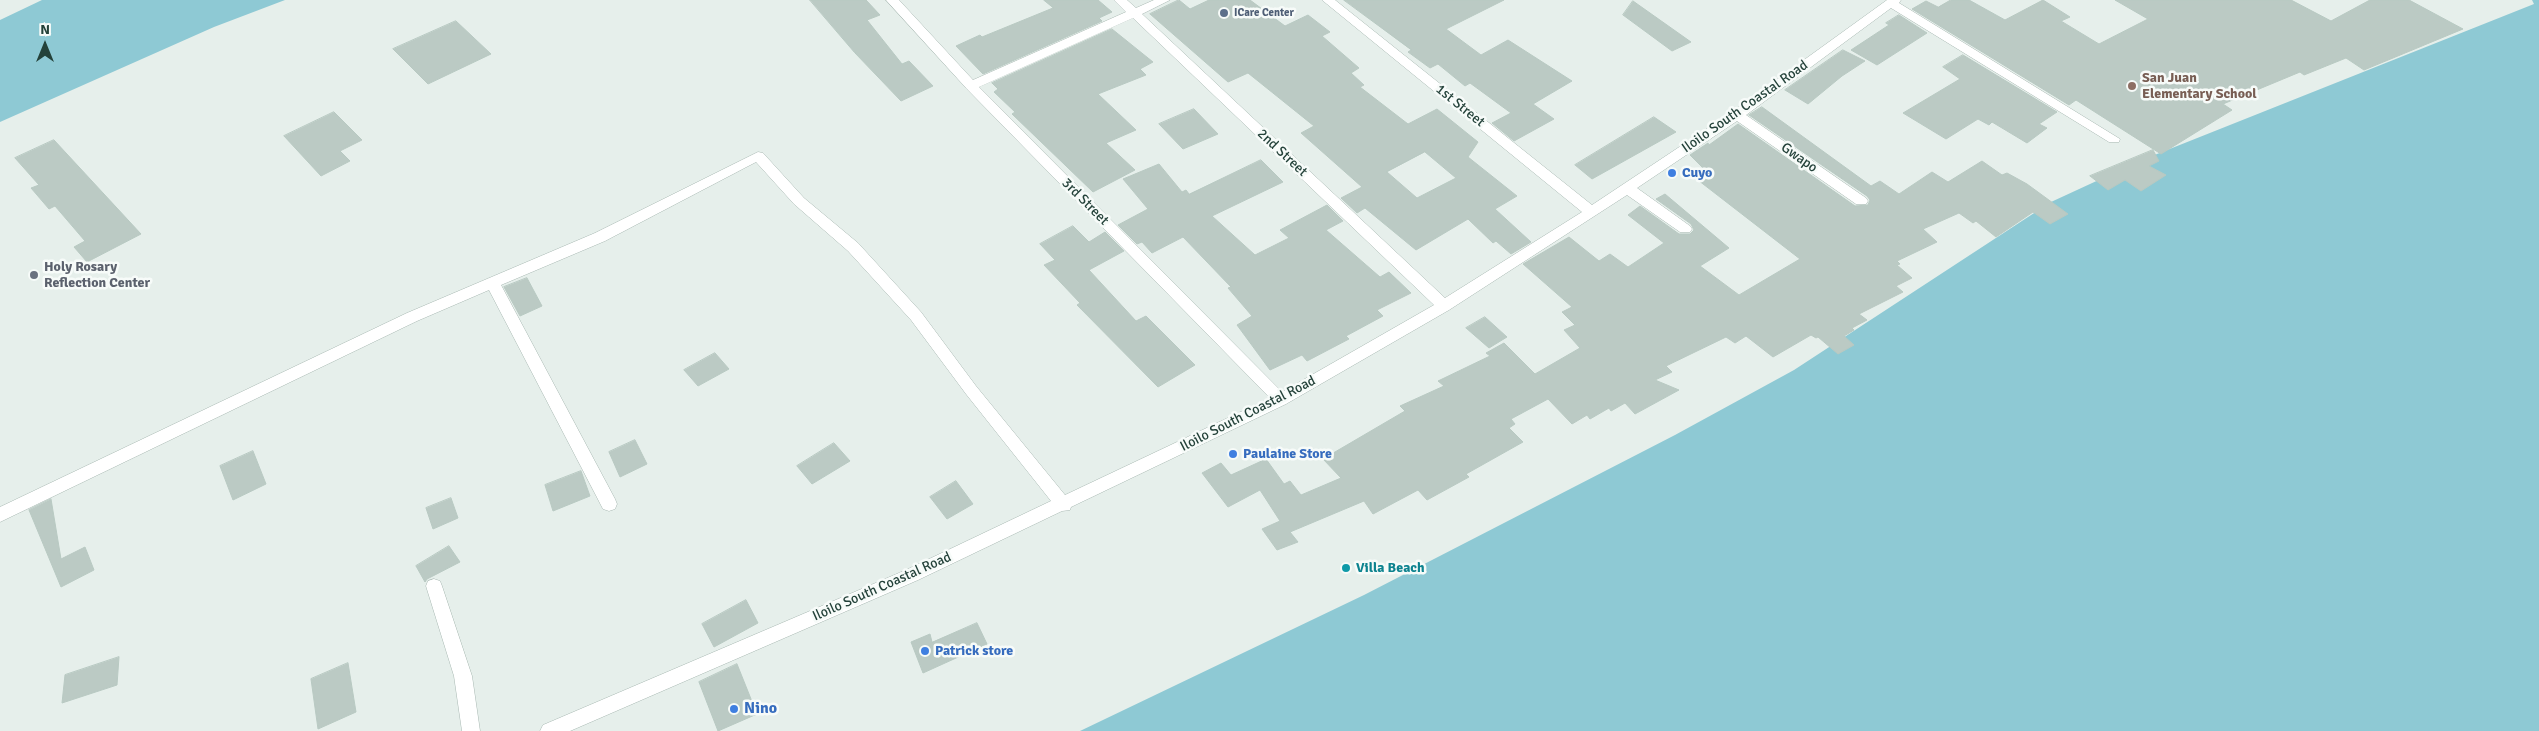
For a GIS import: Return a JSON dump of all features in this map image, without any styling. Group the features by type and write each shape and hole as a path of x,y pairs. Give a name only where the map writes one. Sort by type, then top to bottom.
{"street":[{"name":"3rd Street","path":"892,0 971,86 1281,400"},
{"name":"2nd Street","path":"1120,0 1444,306"},
{"path":"971,86 1164,0"},
{"name":"1st Street","path":"1328,0 1592,212"},
{"path":"1893,1 2114,139"},
{"name":"Iloilo South Coastal Road","path":"549,731 912,575 1064,505 1281,400 1444,306 1592,212 1737,115 1893,1"},
{"name":"Gwapo","path":"1737,115 1861,201"},
{"path":"0,515 412,318 600,237 758,156 799,201 853,247 916,316 971,390 1064,505"},
{"path":"1627,188 1685,229"},
{"path":"493,283 609,504"},
{"path":"434,586 463,676 471,731"}],"water":[{"path":"42,0 285,0 214,27 0,122 0,20"},
{"path":"2532,0 2539,0 2539,731 1080,731 1364,595 1675,435 1794,370 2051,202 2142,160 2534,4"}],"building":[{"path":"810,0 866,0 880,15 867,20 902,64 909,61 933,86 901,101 855,53"},
{"path":"1044,0 1098,0 1112,12 1099,18 1102,21 983,74 956,46 1053,8"},
{"path":"1179,0 1190,9 1209,0 1250,0 1285,26 1308,15 1330,32 1322,36 1359,68 1351,73 1364,85 1360,87 1408,124 1437,109 1478,142 1468,157 1517,196 1495,209 1531,242 1511,254 1496,241 1493,243 1468,219 1416,250 1365,208 1357,213 1341,198 1362,187 1301,133 1314,126 1248,73 1228,82 1150,14","holes":["1425,152 1456,178 1417,198 1387,172"]},
{"path":"1344,0 1504,0 1446,29 1481,55 1508,40 1572,81 1533,104 1554,119 1514,141 1492,123 1511,113 1470,83 1465,86 1438,64 1430,68 1408,52 1411,50"},
{"path":"1951,0 1969,0 2005,20 2043,0 2070,17 2061,21 2099,44 2148,19 2115,0 2291,0 2331,21 2370,0 2409,0 2463,29 2364,70 2346,58 2304,75 2300,72 2223,104 2232,110 2161,154 2076,100 2069,105 1912,9 1926,1 1938,7"},
{"path":"1633,1 1691,42 1672,51 1623,15"},
{"path":"1899,15 1927,33 1877,65 1851,50 1889,25 1886,23"},
{"path":"456,21 491,54 428,84 393,49"},
{"path":"1112,29 1153,62 1140,69 1146,75 1098,94 1136,130 1106,143 1135,170 1093,192 1012,114 1015,112 994,92 998,89 992,83"},
{"path":"1843,50 1865,61 1842,76 1808,104 1785,90"},
{"path":"1963,55 2057,112 2039,124 2047,128 2027,143 1992,122 1989,125 1978,119 1946,139 1903,113 1960,79 1943,67"},
{"path":"1762,107 1871,186 1880,181 1899,194 1932,172 1948,182 1982,161 2002,175 2007,173 2027,184 2068,214 2050,224 2033,212 1996,237 1976,221 1973,223 1959,213 1923,229 1937,242 1897,261 1900,264 1897,265 1912,278 1896,286 1903,292 1859,314 1867,320 1852,328 1854,330 1844,336 1854,345 1838,354 1818,337 1816,338 1811,335 1773,357 1746,336 1735,343 1726,337 1666,366 1672,372 1655,380 1679,390 1635,414 1625,403 1611,411 1609,408 1590,419 1587,415 1572,424 1548,399 1511,419 1515,424 1509,428 1523,442 1466,474 1469,477 1427,500 1418,490 1373,514 1364,501 1290,532 1298,542 1277,550 1262,529 1280,521 1260,490 1228,507 1202,473 1221,463 1231,475 1266,459 1284,484 1290,481 1301,495 1341,478 1323,459 1405,411 1400,406 1444,386 1438,381 1490,356 1486,353 1504,343 1535,374 1580,348 1564,330 1575,325 1562,312 1572,307 1523,264 1569,237 1599,261 1610,254 1628,267 1664,243 1628,215 1640,206 1679,234 1690,234 1694,230 1691,224 1656,199 1665,194 1729,248 1700,266 1739,295 1800,259 1694,177 1705,170 1690,155 1708,143 1709,145 1738,124 1855,206 1868,205 1870,200 1867,196 1749,115"},
{"path":"1194,109 1218,134 1183,149 1159,124"},
{"path":"334,112 362,140 340,151 350,161 321,176 284,136"},
{"path":"1654,117 1676,132 1592,179 1575,165"},
{"path":"54,140 141,234 87,262 74,247 85,241 55,206 49,209 31,188 39,185 15,158"},
{"path":"2153,150 2159,161 2149,166 2166,175 2141,191 2125,180 2108,190 2090,176"},
{"path":"1261,160 1283,182 1212,216 1255,255 1289,238 1280,230 1327,205 1343,221 1326,230 1380,277 1389,272 1411,293 1377,310 1383,316 1346,336 1349,339 1307,361 1302,355 1270,370 1237,325 1252,316 1228,288 1231,287 1183,237 1152,253 1142,242 1137,244 1118,225 1148,209 1123,179 1159,164 1182,192 1186,190 1189,194"},
{"path":"1073,226 1089,242 1105,232 1124,251 1089,270 1136,321 1146,316 1195,365 1158,387 1077,305 1080,303 1044,265 1055,260 1040,244"},
{"path":"527,278 542,306 520,316 504,287"},
{"path":"1485,317 1507,337 1489,348 1466,328"},
{"path":"715,353 729,369 698,386 684,370"},
{"path":"635,440 647,464 620,477 609,452"},
{"path":"834,443 850,461 812,484 797,466"},
{"path":"253,451 266,484 233,500 220,466"},
{"path":"581,471 590,496 553,511 545,485"},
{"path":"956,481 973,504 947,519 930,497"},
{"path":"451,498 458,518 433,529 426,508"},
{"path":"51,499 61,559 85,547 94,570 61,587 29,510"},
{"path":"449,546 460,562 427,579 425,582 416,566"},
{"path":"746,600 758,623 714,647 702,624"},
{"path":"977,623 987,644 923,673 911,642 930,634 932,642"},
{"path":"119,657 117,685 62,703 65,675"},
{"path":"348,663 356,712 318,729 311,679"},
{"path":"737,664 757,714 718,731 699,682"}],"place":[{"name":"ICare Center","path":"1224,13"},
{"name":"San Juan Elementary School","path":"2132,86"},
{"name":"Cuyo","path":"1672,173"},
{"name":"Holy Rosary Reflection Center","path":"34,275"},
{"name":"Paulaine Store","path":"1233,454"},
{"name":"Villa Beach","path":"1346,568"},
{"name":"Patrick store","path":"925,651"},
{"name":"Nino","path":"734,709"}]}
